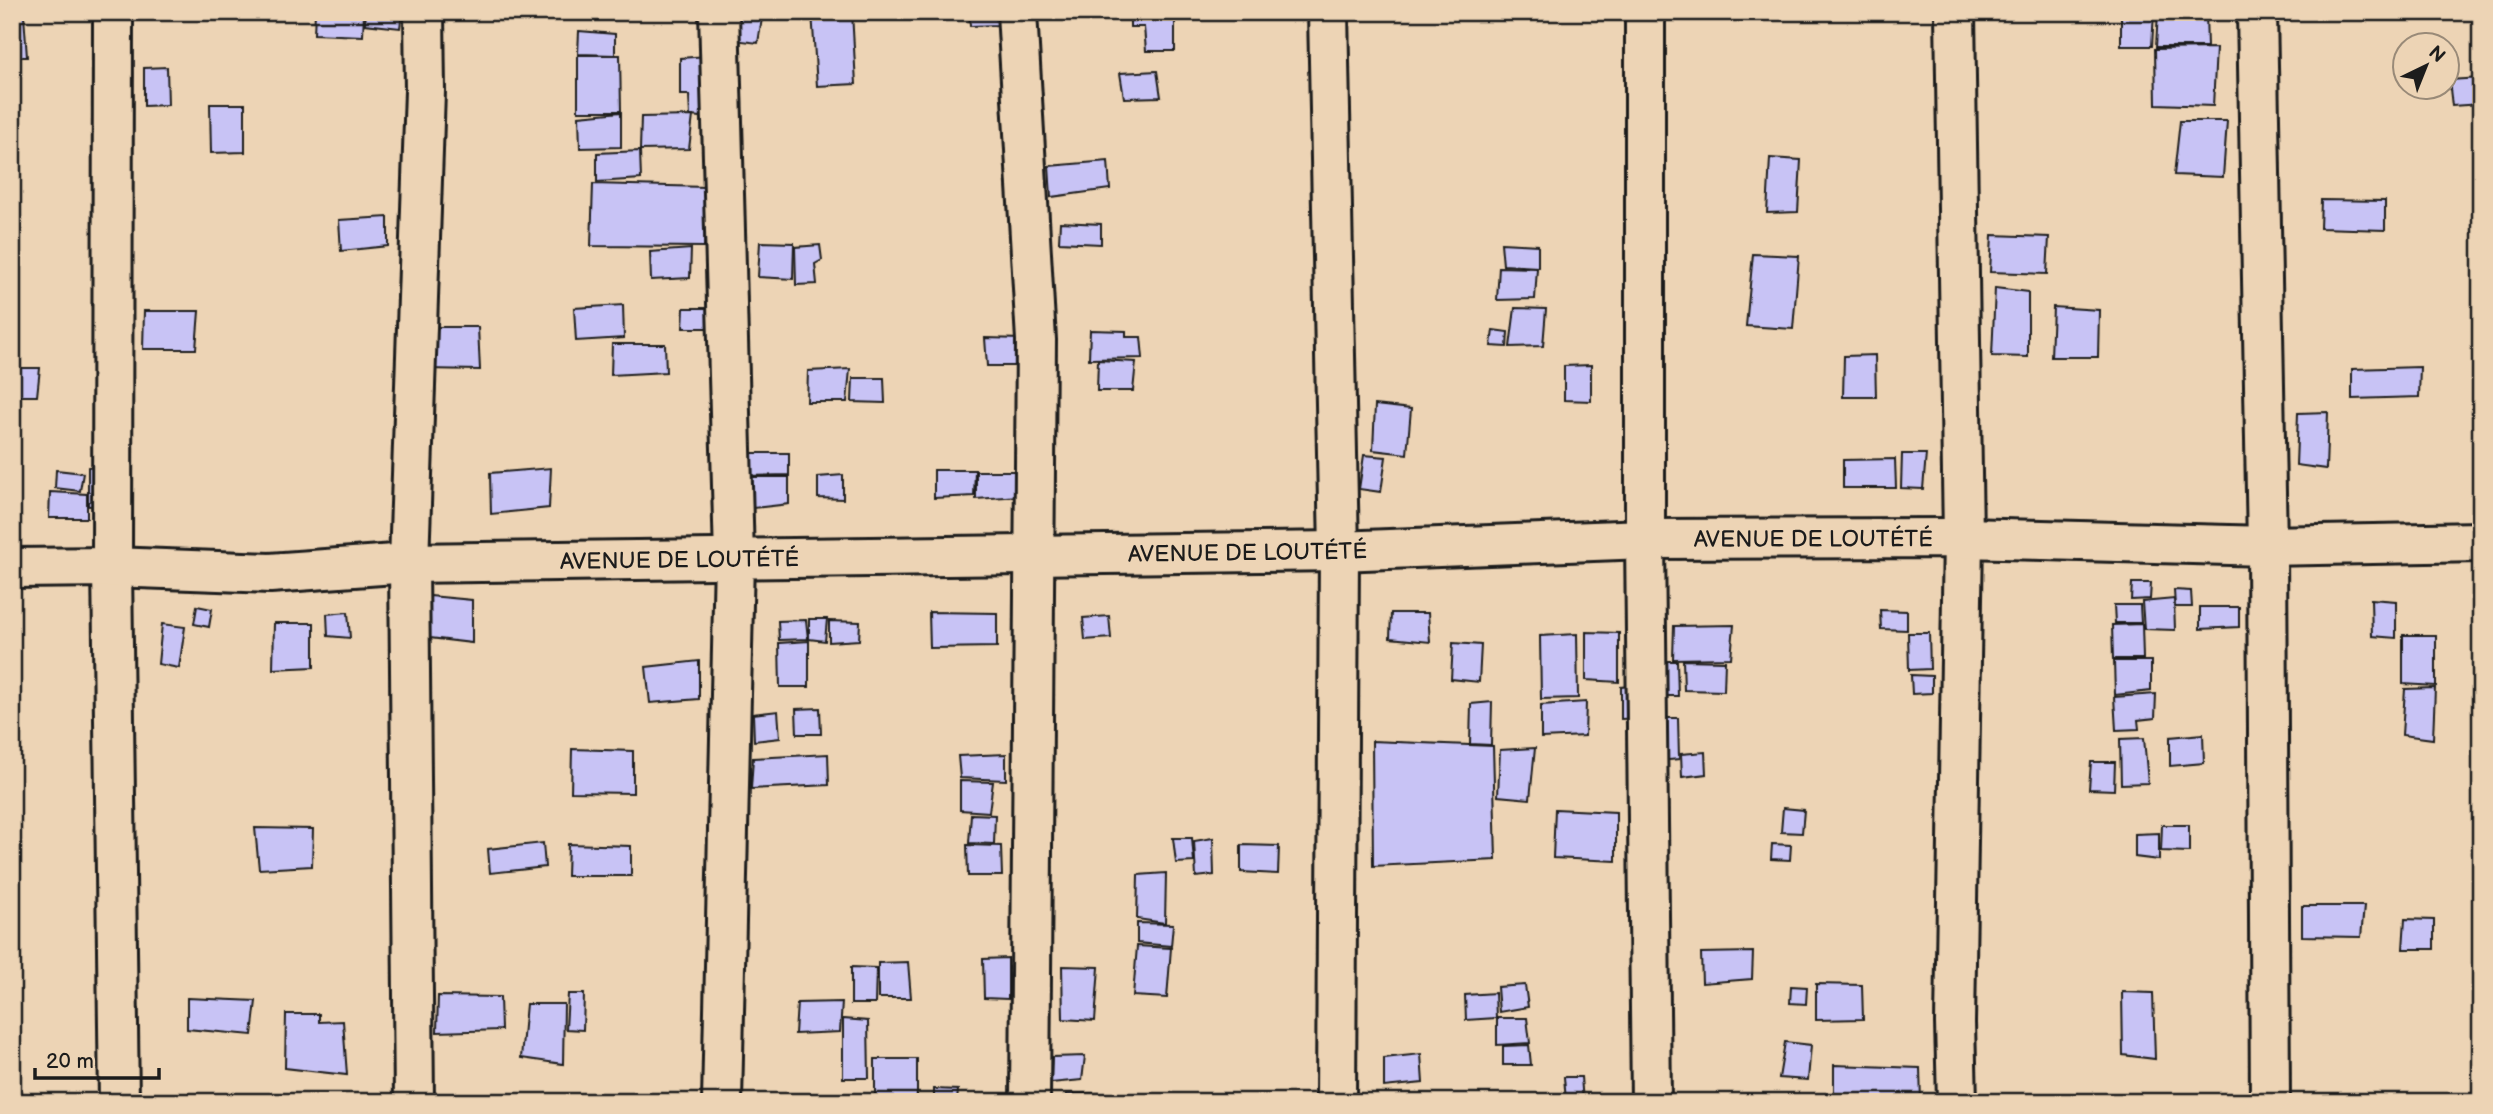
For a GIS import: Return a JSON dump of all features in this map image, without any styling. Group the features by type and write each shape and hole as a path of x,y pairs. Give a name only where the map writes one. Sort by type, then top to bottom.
{"street":[{"path":"113,12 112,566 119,1102"},
{"path":"414,1102 410,563 425,104 424,12"},
{"path":"719,12 734,558 722,1102"},
{"path":"1017,12 1036,340 1032,555 1030,1102"},
{"path":"1328,12 1339,551 1336,1102"},
{"path":"1646,12 1646,539 1651,1102"},
{"path":"1955,12 1963,538 1955,1023 1957,1102"},
{"path":"2257,12 2267,546 2270,1102"},
{"name":"AVENUE DE LOUTÉTÉ","path":"12,568 112,566 270,573 410,563 1339,551 1646,539 1963,538 2267,546 2481,542"}],"building":[{"path":"315,12 364,12 363,36 314,34"},
{"path":"366,12 402,12 400,28 365,24"},
{"path":"564,12 614,12 614,16 564,18"},
{"path":"731,12 763,12 758,43 726,39"},
{"path":"812,12 852,12 856,84 817,86"},
{"path":"969,12 997,12 998,25 970,26"},
{"path":"1051,12 1079,12 1078,20 1051,20"},
{"path":"1130,12 1175,12 1175,51 1146,51 1144,27 1130,27"},
{"path":"2121,12 2154,12 2152,46 2121,46"},
{"path":"2158,12 2206,13 2207,47 2156,47"},
{"path":"12,16 24,16 27,57 12,57"},
{"path":"579,31 615,34 615,55 578,54"},
{"path":"2216,48 2213,106 2156,104 2155,49"},
{"path":"578,55 620,55 621,111 578,111"},
{"path":"722,55 724,119 690,116 689,95 680,95 680,58"},
{"path":"167,67 168,105 144,106 144,68"},
{"path":"1157,71 1161,97 1124,98 1120,73"},
{"path":"2481,78 2481,104 2452,106 2452,102 2462,102 2462,79"},
{"path":"210,104 245,104 245,152 211,153"},
{"path":"621,112 621,147 580,148 579,116"},
{"path":"693,116 689,149 640,150 641,117"},
{"path":"2180,121 2227,121 2223,177 2174,175"},
{"path":"640,151 641,179 597,182 597,153"},
{"path":"1770,158 1801,160 1798,212 1767,213"},
{"path":"1108,161 1110,189 1051,197 1049,166"},
{"path":"593,184 706,187 704,247 591,246"},
{"path":"2321,200 2385,201 2385,230 2320,228"},
{"path":"388,217 388,246 341,251 339,220"},
{"path":"1060,222 1101,224 1101,244 1059,242"},
{"path":"1992,235 2049,237 2047,274 1990,272"},
{"path":"760,242 794,243 793,279 758,277"},
{"path":"1501,243 1538,245 1538,267 1503,265"},
{"path":"820,245 822,260 815,264 817,284 796,285 795,247"},
{"path":"691,249 690,278 651,280 650,252"},
{"path":"1753,254 1799,256 1793,329 1746,326"},
{"path":"1499,267 1537,268 1535,299 1497,300"},
{"path":"1995,288 2028,292 2028,357 1992,356"},
{"path":"623,305 624,338 576,341 574,308"},
{"path":"2053,307 2099,310 2098,357 2051,357"},
{"path":"684,308 710,308 709,328 683,328"},
{"path":"1515,308 1546,309 1543,346 1510,347"},
{"path":"144,311 199,311 196,349 143,349"},
{"path":"424,327 478,327 480,370 425,369"},
{"path":"1090,330 1126,331 1126,337 1141,337 1143,358 1089,359"},
{"path":"1493,330 1508,332 1507,347 1491,346"},
{"path":"985,338 1023,339 1024,366 987,366"},
{"path":"612,344 665,344 666,372 611,375"},
{"path":"1875,355 1876,397 1843,397 1844,356"},
{"path":"1098,360 1136,362 1133,391 1097,391"},
{"path":"1591,365 1591,401 1564,400 1564,366"},
{"path":"2420,367 2419,397 2352,399 2352,369"},
{"path":"12,368 40,368 37,396 12,396"},
{"path":"850,369 847,402 807,402 808,371"},
{"path":"853,378 884,378 885,403 852,402"},
{"path":"1375,405 1411,409 1407,454 1373,450"},
{"path":"2328,412 2326,469 2296,465 2298,413"},
{"path":"743,453 789,453 789,475 744,476"},
{"path":"1902,454 1926,454 1923,489 1901,488"},
{"path":"1364,455 1386,457 1381,492 1359,489"},
{"path":"1895,459 1896,488 1843,488 1843,460"},
{"path":"108,464 106,505 88,506 88,467"},
{"path":"551,468 549,508 491,514 490,473"},
{"path":"56,470 83,473 80,491 55,488"},
{"path":"934,470 975,470 974,496 934,498"},
{"path":"976,471 1020,471 1020,496 976,499"},
{"path":"843,475 843,499 818,498 818,477"},
{"path":"752,477 789,477 789,504 753,508"},
{"path":"50,492 87,494 87,518 49,518"},
{"path":"2132,583 2151,583 2150,599 2131,600"},
{"path":"2174,590 2191,591 2192,607 2175,607"},
{"path":"430,596 472,600 472,643 430,638"},
{"path":"2174,599 2175,630 2144,629 2142,602"},
{"path":"2371,599 2396,601 2396,638 2372,636"},
{"path":"2114,605 2140,605 2141,623 2115,623"},
{"path":"197,606 212,609 209,627 194,624"},
{"path":"2200,607 2239,607 2239,627 2200,629"},
{"path":"1880,610 1907,611 1907,630 1881,629"},
{"path":"348,612 350,638 328,636 327,614"},
{"path":"929,612 997,613 997,647 930,648"},
{"path":"1391,613 1428,613 1430,642 1390,638"},
{"path":"1109,616 1111,638 1085,640 1083,618"},
{"path":"809,619 827,619 825,641 809,639"},
{"path":"806,620 808,639 779,640 778,621"},
{"path":"829,621 860,622 859,640 829,642"},
{"path":"274,623 314,623 314,667 273,669"},
{"path":"162,624 185,627 179,668 158,664"},
{"path":"2142,624 2143,659 2113,659 2112,625"},
{"path":"1734,625 1731,658 1673,659 1674,626"},
{"path":"1586,632 1619,633 1619,682 1586,680"},
{"path":"1908,633 1929,633 1930,669 1909,670"},
{"path":"1577,634 1578,698 1541,699 1540,636"},
{"path":"2403,635 2436,635 2436,686 2403,684"},
{"path":"809,641 809,687 780,687 779,643"},
{"path":"1453,643 1481,645 1479,682 1451,679"},
{"path":"1683,660 1725,661 1724,691 1684,690"},
{"path":"699,661 699,699 650,703 646,667"},
{"path":"1660,661 1677,661 1678,696 1659,696"},
{"path":"2114,661 2151,661 2151,691 2115,695"},
{"path":"1911,675 1932,676 1932,693 1912,694"},
{"path":"1640,685 1640,718 1621,719 1621,687"},
{"path":"2435,688 2433,739 2402,735 2405,689"},
{"path":"2156,694 2155,718 2138,720 2139,729 2116,730 2114,697"},
{"path":"1492,702 1491,745 1470,744 1471,704"},
{"path":"1586,702 1585,736 1541,738 1541,705"},
{"path":"820,708 821,734 797,734 796,709"},
{"path":"778,711 780,738 754,741 753,714"},
{"path":"1657,718 1678,718 1679,759 1659,761"},
{"path":"2203,734 2204,763 2170,766 2170,737"},
{"path":"2144,738 2148,783 2121,784 2120,739"},
{"path":"1372,741 1493,746 1496,860 1373,866"},
{"path":"1535,748 1530,799 1498,796 1500,750"},
{"path":"572,749 633,751 633,793 571,792"},
{"path":"1705,752 1706,774 1682,777 1681,754"},
{"path":"828,754 829,785 751,789 753,758"},
{"path":"1006,754 1006,780 960,778 958,756"},
{"path":"2091,762 2115,762 2114,790 2089,789"},
{"path":"960,781 993,782 989,812 960,810"},
{"path":"1783,808 1804,810 1802,833 1781,832"},
{"path":"1555,809 1616,812 1616,861 1553,858"},
{"path":"971,814 995,815 994,844 969,843"},
{"path":"2162,825 2189,825 2189,852 2161,851"},
{"path":"255,828 313,829 312,866 259,869"},
{"path":"2159,833 2159,860 2135,857 2135,834"},
{"path":"1173,838 1192,838 1194,862 1176,863"},
{"path":"1213,838 1214,875 1196,877 1194,841"},
{"path":"543,843 545,867 490,873 488,849"},
{"path":"568,844 631,846 631,876 567,876"},
{"path":"1772,844 1791,845 1790,860 1771,859"},
{"path":"967,845 1001,846 1002,876 968,876"},
{"path":"1241,845 1279,846 1278,874 1241,872"},
{"path":"1166,873 1165,923 1137,919 1138,875"},
{"path":"2302,906 2364,906 2361,937 2302,936"},
{"path":"2405,919 2434,920 2434,949 2403,949"},
{"path":"1137,923 1173,924 1171,946 1137,943"},
{"path":"1137,946 1171,948 1167,998 1133,996"},
{"path":"1753,952 1752,979 1702,983 1701,953"},
{"path":"1008,958 1008,999 984,998 983,959"},
{"path":"908,962 911,998 878,998 878,963"},
{"path":"1062,966 1099,967 1095,1021 1063,1019"},
{"path":"851,967 876,968 875,1004 851,1004"},
{"path":"1816,984 1862,985 1863,1019 1816,1020"},
{"path":"1525,985 1528,1007 1499,1012 1497,987"},
{"path":"1791,986 1807,987 1806,1004 1790,1003"},
{"path":"2122,992 2153,993 2155,1059 2123,1055"},
{"path":"1495,993 1496,1018 1466,1020 1465,995"},
{"path":"568,994 584,994 583,1030 566,1029"},
{"path":"438,996 500,997 501,1030 437,1032"},
{"path":"187,998 256,1001 252,1035 187,1029"},
{"path":"842,1002 840,1032 795,1034 797,1003"},
{"path":"526,1004 564,1004 563,1064 521,1058"},
{"path":"286,1014 319,1014 319,1022 343,1021 347,1075 285,1068"},
{"path":"1497,1018 1527,1018 1530,1043 1497,1045"},
{"path":"843,1019 868,1021 869,1078 843,1078"},
{"path":"1785,1042 1811,1045 1808,1080 1779,1078"},
{"path":"1529,1045 1531,1065 1503,1065 1503,1046"},
{"path":"1421,1054 1423,1083 1384,1087 1384,1058"},
{"path":"1085,1056 1082,1080 1051,1083 1052,1057"},
{"path":"875,1059 917,1059 917,1102 875,1102"},
{"path":"1834,1065 1920,1068 1921,1102 1834,1102"},
{"path":"1564,1077 1581,1077 1583,1102 1566,1101"},
{"path":"934,1089 958,1090 957,1102 934,1102"},
{"path":"1127,1093 1126,1102 1066,1102 1066,1094"}]}
